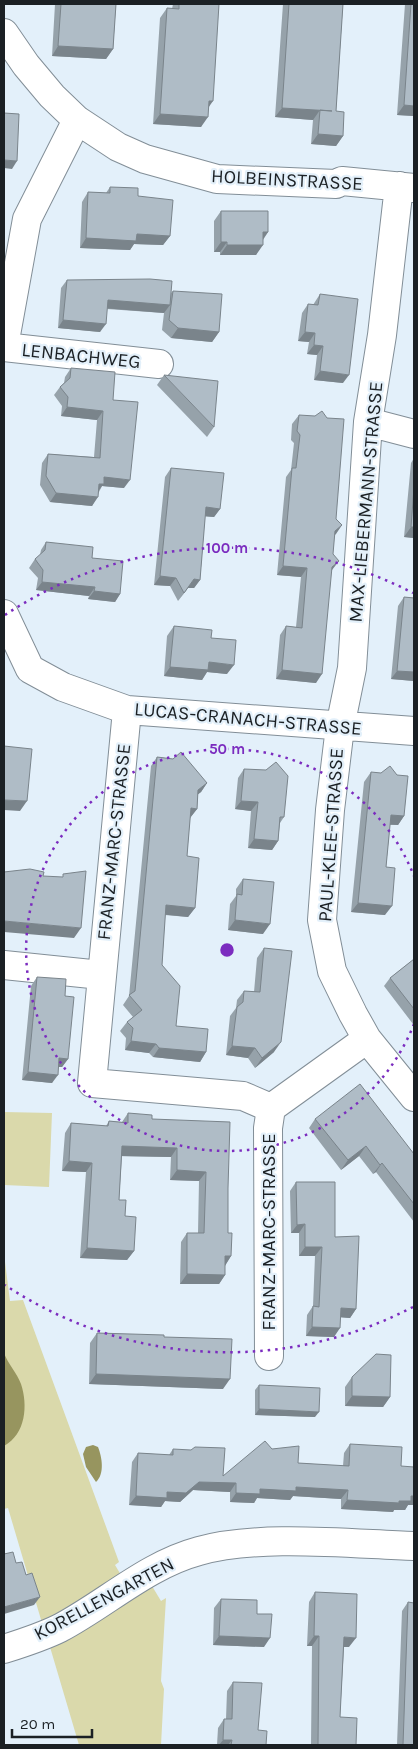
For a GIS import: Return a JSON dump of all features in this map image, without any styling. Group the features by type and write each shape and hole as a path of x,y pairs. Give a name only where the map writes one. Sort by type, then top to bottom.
{"street":[{"name":"HOLBEINSTRASSE","path":"4,33 26,65 52,96 76,120 118,147 145,159 217,179 336,184 342,181 406,187"},
{"path":"4,347 27,219 76,120"},
{"name":"MAX-LIEBERMANN-STRASSE","path":"340,727 352,668 368,422 406,187"},
{"name":"LENBACHWEG","path":"4,347 159,364"},
{"path":"368,422 414,434"},
{"name":"LUCAS-CRANACH-STRASSE","path":"4,614 30,669 62,687 127,710 414,731"},
{"name":"FRANZ-MARC-STRASSE","path":"127,710 92,1082 243,1096 271,1108"},
{"name":"PAUL-KLEE-STRASSE","path":"340,727 330,810 322,920 332,971 367,1038 409,1080"},
{"path":"4,965 101,975"},
{"name":"FRANZ-MARC-STRASSE","path":"269,1356 268,1128 271,1108 367,1038"},
{"name":"KORELLENGARTEN","path":"4,1649 62,1627 129,1584 173,1561 199,1551 242,1544 284,1542 414,1546"}],"green space":[{"path":"4,1112 52,1113 49,1187 4,1185"},
{"path":"4,1254 10,1301 23,1300 119,1562 115,1565 121,1575 80,1602 42,1623 8,1508 4,1509"},
{"path":"152,1586 161,1601 166,1598 161,1681 164,1689 161,1745 79,1745 50,1647 101,1620"}],"shaded area":[{"path":"4,1353 21,1384 24,1410 21,1427 11,1441 4,1446"},
{"path":"93,1445 98,1447 101,1456 102,1470 96,1482 86,1467 83,1454 86,1447"}],"building":[{"path":"61,4 116,4 113,49 58,46"},
{"path":"179,4 219,4 213,101 209,101 208,117 160,114 167,8 179,9"},
{"path":"289,4 343,4 336,111 344,112 343,136 318,134 320,110 282,108"},
{"path":"411,4 414,4 414,106 404,105"},
{"path":"4,113 19,114 17,161 4,160"},
{"path":"110,187 138,188 138,196 173,200 170,236 137,234 136,241 86,238 88,192 110,193"},
{"path":"221,211 268,211 268,232 263,232 263,245 227,245 227,242 221,242"},
{"path":"150,279 172,281 170,305 108,300 106,324 63,320 67,280"},
{"path":"173,291 222,294 219,332 178,328 169,320"},
{"path":"320,294 358,299 349,375 320,371 323,346 314,345 315,333 305,332 308,304 318,305"},
{"path":"71,368 115,372 113,400 138,402 130,480 104,477 104,484 99,484 98,497 56,493 46,476 48,454 100,458 103,411 67,407 68,397 60,387 70,378"},
{"path":"164,375 218,381 214,427"},
{"path":"322,411 327,418 344,419 336,519 342,525 335,531 333,554 339,561 332,567 322,674 282,670 286,626 302,628 307,568 283,566 292,468 296,468 300,435 297,431 299,415 315,416"},
{"path":"171,468 224,473 220,509 206,507 200,580 194,579 184,593 176,578 160,576"},
{"path":"414,488 414,527 411,527"},
{"path":"46,542 93,547 92,558 123,561 120,594 94,591 95,587 42,582 43,570 35,559 45,550"},
{"path":"404,597 414,598 414,672 397,671"},
{"path":"174,626 212,630 211,638 236,640 234,665 209,662 208,670 170,667"},
{"path":"4,746 32,749 27,801 4,800"},
{"path":"181,752 207,783 198,790 197,809 191,808 187,856 199,858 195,908 166,905 162,965 180,986 176,1026 208,1029 206,1052 159,1048 156,1044 131,1041 133,1028 127,1022 142,1010 129,995 135,991 157,757 173,759"},
{"path":"276,762 288,776 284,817 280,817 278,841 254,839 258,802 241,801 244,769 266,770"},
{"path":"390,766 397,775 408,776 404,816 391,815 386,867 395,868 392,906 358,903 371,772 381,773"},
{"path":"30,869 44,872 43,876 63,877 63,874 86,871 81,928 4,921 4,872"},
{"path":"243,879 274,882 270,924 235,920 237,894 242,895"},
{"path":"264,948 292,951 281,1042 262,1058 255,1048 232,1046 237,1007 243,1002 244,991 260,992"},
{"path":"414,959 414,1009 390,978"},
{"path":"37,977 66,979 65,996 74,997 68,1059 59,1058 58,1075 28,1072"},
{"path":"360,1084 414,1154 414,1204 366,1146 348,1160 315,1119"},
{"path":"128,1113 152,1115 152,1119 230,1122 228,1233 232,1233 231,1256 225,1256 225,1275 187,1274 187,1233 204,1233 206,1172 177,1170 177,1148 122,1146 119,1200 126,1200 125,1216 136,1217 134,1251 87,1248 92,1163 69,1161 71,1123 108,1126 109,1121 128,1123"},
{"path":"296,1182 335,1182 335,1237 359,1236 356,1309 341,1308 340,1328 312,1327 313,1306 319,1307 322,1247 305,1247 305,1224 297,1225"},
{"path":"97,1333 232,1339 230,1379 96,1374"},
{"path":"376,1354 391,1355 390,1397 352,1396 352,1377"},
{"path":"259,1385 320,1388 319,1412 259,1409"},
{"path":"265,1441 272,1449 299,1446 298,1463 349,1466 350,1444 402,1447 401,1466 414,1467 414,1496 411,1496 411,1501 399,1501 399,1503 347,1500 348,1490 296,1487 296,1491 260,1489 260,1494 236,1493 236,1483 199,1482 186,1493 167,1492 167,1498 136,1496 138,1453 173,1455 173,1449 191,1450 195,1447 225,1448 223,1476"},
{"path":"13,1552 16,1563 22,1562 26,1575 32,1573 40,1597 4,1607 4,1554"},
{"path":"315,1592 357,1594 356,1638 344,1637 340,1717 357,1718 356,1745 318,1745 319,1636 314,1636"},
{"path":"221,1599 257,1600 257,1614 272,1614 270,1638 219,1636"},
{"path":"408,1602 414,1603 414,1745 403,1745"},
{"path":"233,1682 262,1683 258,1730 267,1731 266,1745 231,1745 232,1740 223,1740 224,1719 232,1719"}]}
